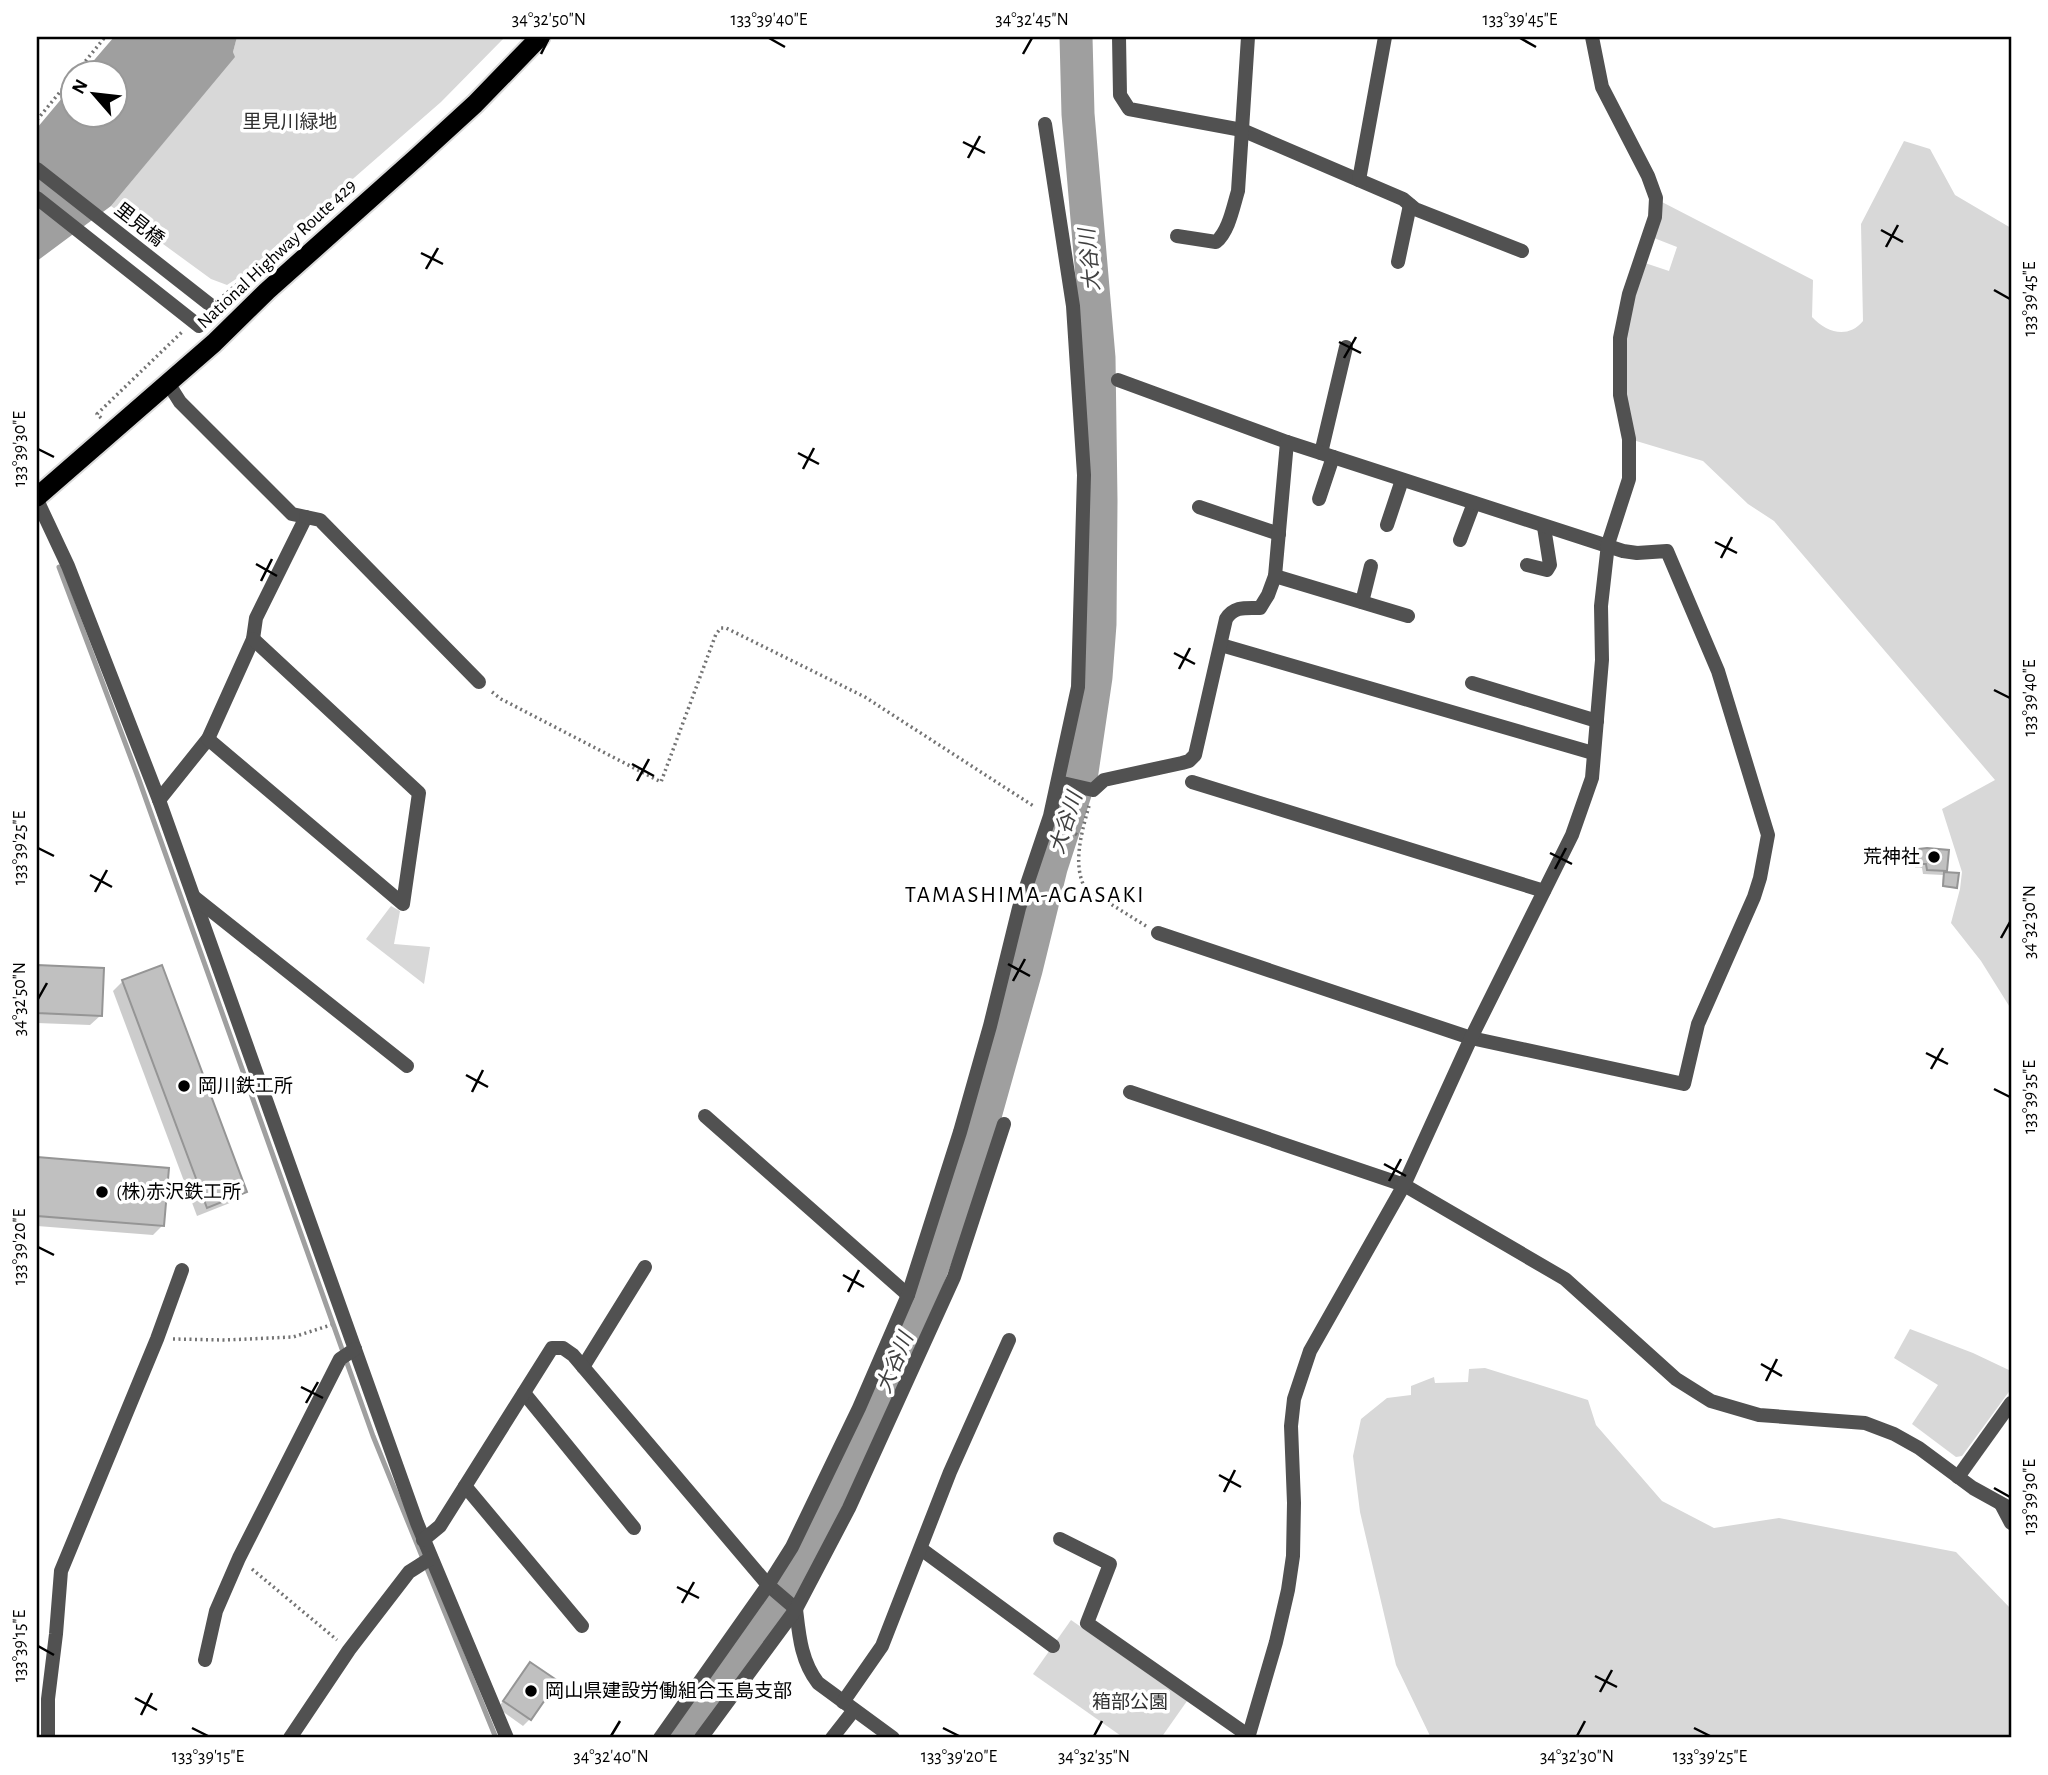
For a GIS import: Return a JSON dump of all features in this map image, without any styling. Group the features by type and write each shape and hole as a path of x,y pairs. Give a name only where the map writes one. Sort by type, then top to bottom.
{"highway":[{"name":"National Highway Route 429","path":"37,498 168,383 475,104 540,37"}],"street":[{"path":"1119,37 1120,95 1129,109 1242,130 1403,199 1415,209 1522,251"},
{"path":"1177,236 1216,242 1221,238 1238,191 1248,37"},
{"path":"1359,180 1385,37"},
{"path":"1060,1539 1110,1564 1087,1623 1249,1737 1276,1642 1293,1556 1291,1426 1294,1399 1310,1351 1404,1185 1471,1038 1572,835 1592,778 1602,660 1601,606 1608,544 1629,479 1629,439 1620,395 1620,338 1629,294 1655,217 1656,198 1648,176 1602,87 1592,37"},
{"path":"660,1738 768,1585 792,1546 859,1408 908,1295 990,1026 1019,908 1053,818 1078,687 1084,475 1073,306 1045,124"},
{"name":"里見橋","path":"37,169 218,310"},
{"path":"37,198 200,326"},
{"path":"1398,262 1410,205"},
{"path":"1319,499 1346,347"},
{"path":"1118,380 1287,442 1544,527 1608,544 1623,551 1667,551 1718,671 1768,835 1760,878 1698,1024 1684,1084 1471,1038 1158,933"},
{"path":"168,383 180,402 292,514 320,520 479,682"},
{"path":"1058,782 1093,790 1104,780 1182,763 1195,755 1226,619 1230,612 1240,608 1260,608 1275,576 1287,442"},
{"path":"1387,525 1402,480"},
{"path":"37,498 68,566 159,800 348,1353 423,1540 424,1561 507,1738"},
{"path":"1460,540 1474,503"},
{"path":"1199,507 1279,534"},
{"path":"159,800 208,739 253,639 256,618 306,517"},
{"path":"1527,565 1547,570 1550,565 1544,527"},
{"path":"1362,602 1371,566"},
{"path":"1275,576 1408,615"},
{"path":"208,739 403,904 419,793 253,639"},
{"path":"1221,645 1593,753"},
{"path":"1472,683 1597,721"},
{"path":"1192,782 1544,891"},
{"path":"193,896 407,1066"},
{"path":"1130,1092 1404,1185 1565,1279 1676,1379 1712,1401 1759,1415 1865,1423 1894,1434 2006,1507 2011,1523"},
{"path":"705,1115 908,1295"},
{"path":"701,1738 796,1609 849,1508 954,1277 1004,1124"},
{"path":"583,1367 645,1268"},
{"path":"48,1738 48,1699 61,1571 157,1339 182,1270"},
{"path":"832,1738 882,1646 950,1472 1009,1340"},
{"path":"423,1540 440,1526 552,1348 563,1348 573,1355 768,1585 796,1609 808,1671 818,1683 894,1738"},
{"path":"205,1660 216,1611 239,1558 348,1353"},
{"path":"524,1392 634,1528"},
{"path":"1958,1477 2011,1403"},
{"path":"465,1486 582,1626"},
{"path":"921,1549 1053,1646"},
{"path":"290,1738 349,1650 424,1561"}],"path":[{"path":"86,60 105,37"},
{"path":"37,120 60,91"},
{"path":"479,682 501,699 661,782 716,634 720,628 726,628 865,697 1080,837"},
{"path":"1093,790 1080,837 1079,870 1085,888 1158,933"},
{"path":"157,1339 293,1337 329,1326"},
{"path":"239,1558 349,1650"}],"green space":[{"name":"里見川緑地","path":"237,37 505,37 441,102 245,273 227,285 211,279 111,206 234,57"},
{"path":"1904,141 1930,149 1955,195 2011,228 2011,1009 1981,961 1951,923 1962,872 1942,809 1995,780 1774,521 1748,504 1703,461 1633,440 1625,390 1625,334 1645,263 1669,271 1677,247 1654,238 1662,202 1813,280 1812,317 1824,327 1844,332 1857,327 1863,321 1861,224"},
{"path":"391,906 400,911 394,944 430,947 424,984 366,939"},
{"path":"1910,1329 2011,1371 2011,1389 1962,1456 1956,1457 1912,1424 1938,1385 1894,1358"},
{"path":"1485,1368 1588,1400 1596,1425 1662,1501 1714,1528 1779,1518 1956,1552 2011,1609 2011,1738 1431,1738 1396,1665 1360,1512 1353,1456 1361,1419 1387,1398 1411,1395 1411,1386 1434,1377 1435,1383 1468,1382 1469,1369"},
{"name":"箱部公園","path":"1071,1620 1187,1701 1161,1738 1124,1738 1033,1674"}],"shaded area":[{"path":"114,37 237,37 233,52 235,57 111,206 37,261 37,128 60,101 60,130 130,130 130,60 94,60"}],"building":[{"name":"荒神社","path":"1919,849 1949,850 1947,871 1927,870 1926,864 1918,864"},
{"path":"1944,872 1959,873 1957,888 1943,886"},
{"path":"37,965 104,968 102,1016 37,1013"},
{"name":"岡川鉄工所","path":"162,965 247,1192 207,1208 122,980"},
{"name":"(株)赤沢鉄工所","path":"37,1157 169,1168 164,1226 37,1216"},
{"name":"岡山県建設労働組合玉島支部","path":"530,1662 558,1681 531,1720 503,1701"}],"waterway":[{"name":"大谷川","path":"682,1738 782,1599 826,1516 895,1365 971,1166 1026,970 1051,868 1082,772 1096,677 1100,624 1101,501 1099,358 1078,114 1076,37"},
{"path":"59,567 138,777 373,1436 496,1738"}],"place":[{"name":"荒神社","path":"1934,857"},
{"name":"岡川鉄工所","path":"184,1086"},
{"name":"(株)赤沢鉄工所","path":"102,1192"},
{"name":"岡山県建設労働組合玉島支部","path":"531,1691"}],"district":[{"name":"TAMASHIMA-AGASAKI","path":"1025,895"}]}
